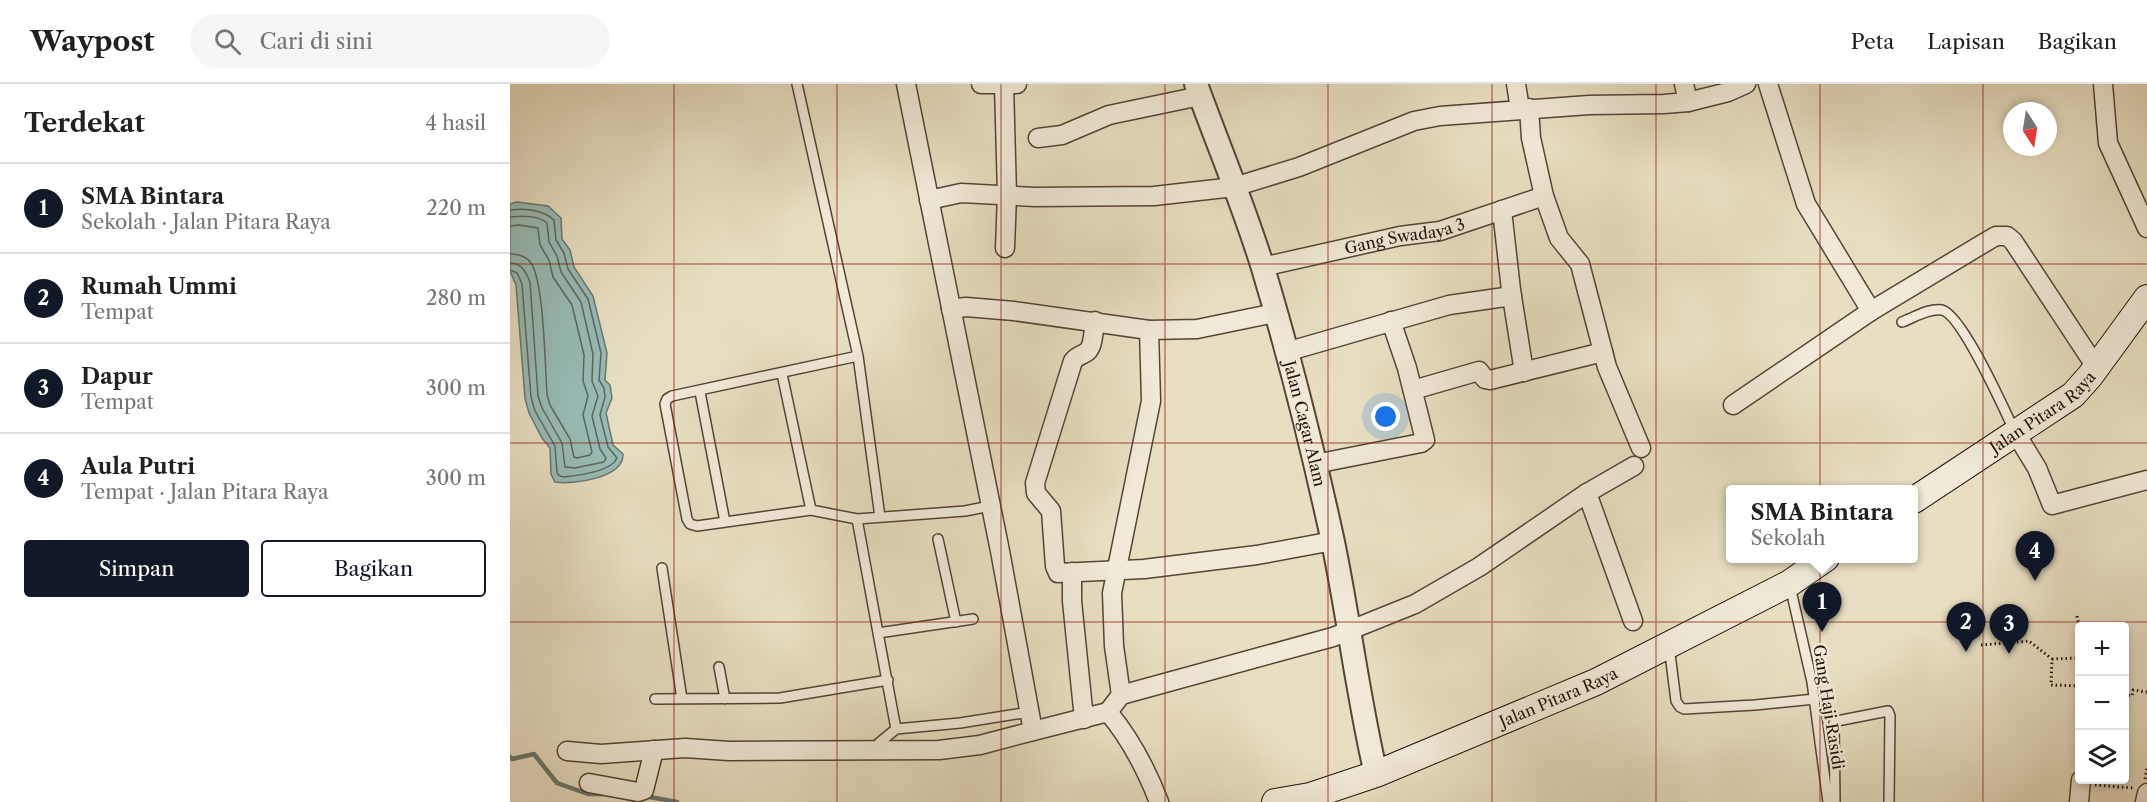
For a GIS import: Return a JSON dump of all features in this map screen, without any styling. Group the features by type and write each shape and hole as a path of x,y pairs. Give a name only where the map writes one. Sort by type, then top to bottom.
{"main road":[{"name":"Jalan Pitara Raya","path":"1918,497 2073,395 2147,298"},
{"name":"Jalan Pitara Raya","path":"1275,802 1310,795 1376,774 1577,690 1669,646 1790,583 1820,563"}],"street":[{"path":"906,84 1033,732"},
{"path":"981,84 1017,84"},
{"path":"1516,84 1544,196 1559,238 1580,264 1607,367 1641,448"},
{"path":"1684,84 1688,102"},
{"path":"929,200 961,194 1154,196 1234,187 1299,166 1414,121 1440,116 1524,109 1688,102 1728,92 1746,84"},
{"path":"1768,84 1806,204 1871,311"},
{"path":"2103,84 2108,143 2147,228"},
{"path":"1004,85 1007,195 1005,248"},
{"path":"1038,138 1062,135 1108,115 1198,90"},
{"name":"Jalan Cagar Alam","path":"1198,90 1262,267 1286,352 1333,541 1376,774"},
{"name":"Gang Swadaya 3","path":"1262,267 1400,236 1440,231 1544,196"},
{"path":"1502,210 1524,372"},
{"path":"1733,405 1871,311 1996,236 2007,236 2013,241 2096,367"},
{"path":"1286,352 1449,305 1512,296"},
{"path":"951,309 966,307 1004,310 1149,330 1197,329 1275,313"},
{"path":"1095,321 1091,348 1073,361 1035,483 1036,493 1051,511 1056,570 1072,573 1144,569 1257,555 1333,541"},
{"path":"1315,465 1424,441 1425,434 1413,390 1391,321"},
{"path":"1121,695 1112,615 1115,570 1151,400 1149,330"},
{"path":"1413,390 1477,372 1481,372 1487,381 1603,352"},
{"path":"2015,432 2037,468 2052,505 2147,480"},
{"path":"567,751 601,754 685,748 729,751 939,750 981,745 1084,719 1108,712 1121,695 1333,637 1415,604 1469,572 1587,493 1634,466"},
{"path":"1587,493 1633,621"},
{"path":"1072,573 1073,612 1084,719"},
{"path":"1108,712 1118,724 1152,783 1159,802"},
{"path":"589,783 642,792 646,787 654,750"},
{"path":"2079,802 2081,784"}],"lane":[{"path":"797,84 858,356 880,518"},
{"path":"1902,322 1930,310 1944,310 1955,319 1981,362 2015,432"},
{"path":"858,356 700,392 672,396 667,399 665,405 688,522 697,526 811,510 857,519 990,507"},
{"path":"782,374 811,510"},
{"path":"700,392 724,522"},
{"path":"857,519 896,729"},
{"path":"938,539 956,622"},
{"path":"662,568 682,699"},
{"name":"Gang Haji Rasidi","path":"1790,583 1815,699 1828,802"},
{"path":"878,633 973,619"},
{"path":"1669,646 1676,701 1684,709 1815,699"},
{"path":"719,668 725,699"},
{"path":"655,699 780,699 888,680"},
{"path":"1835,802 1834,723 1888,711 1890,716 1889,802"},
{"path":"879,743 896,729 960,723 1029,712"}],"path":[{"path":"2077,616 2078,622"},
{"path":"1981,645 2029,640 2052,658 2075,658"},
{"path":"2052,658 2051,685 2075,686"},
{"path":"2129,696 2132,696 2133,690 2147,692"},
{"path":"2091,784 2143,794"}],"water":[{"path":"517,202 548,206 561,218 562,239 570,250 574,267 593,296 607,353 605,380 610,385 612,398 606,413 613,445 623,454 621,462 615,469 585,481 555,482 551,474 550,448 529,413 525,398 516,285 510,271 510,204"}],"waterway":[{"path":"510,757 512,759 534,754 557,783 588,794 603,794"},
{"path":"644,796 677,802"}],"place":[{"name":"Aula Putri","path":"2035,581"},
{"name":"SMA Bintara","path":"1822,632"},
{"name":"Rumah Ummi","path":"1966,652"},
{"name":"Dapur","path":"2009,654"}]}
